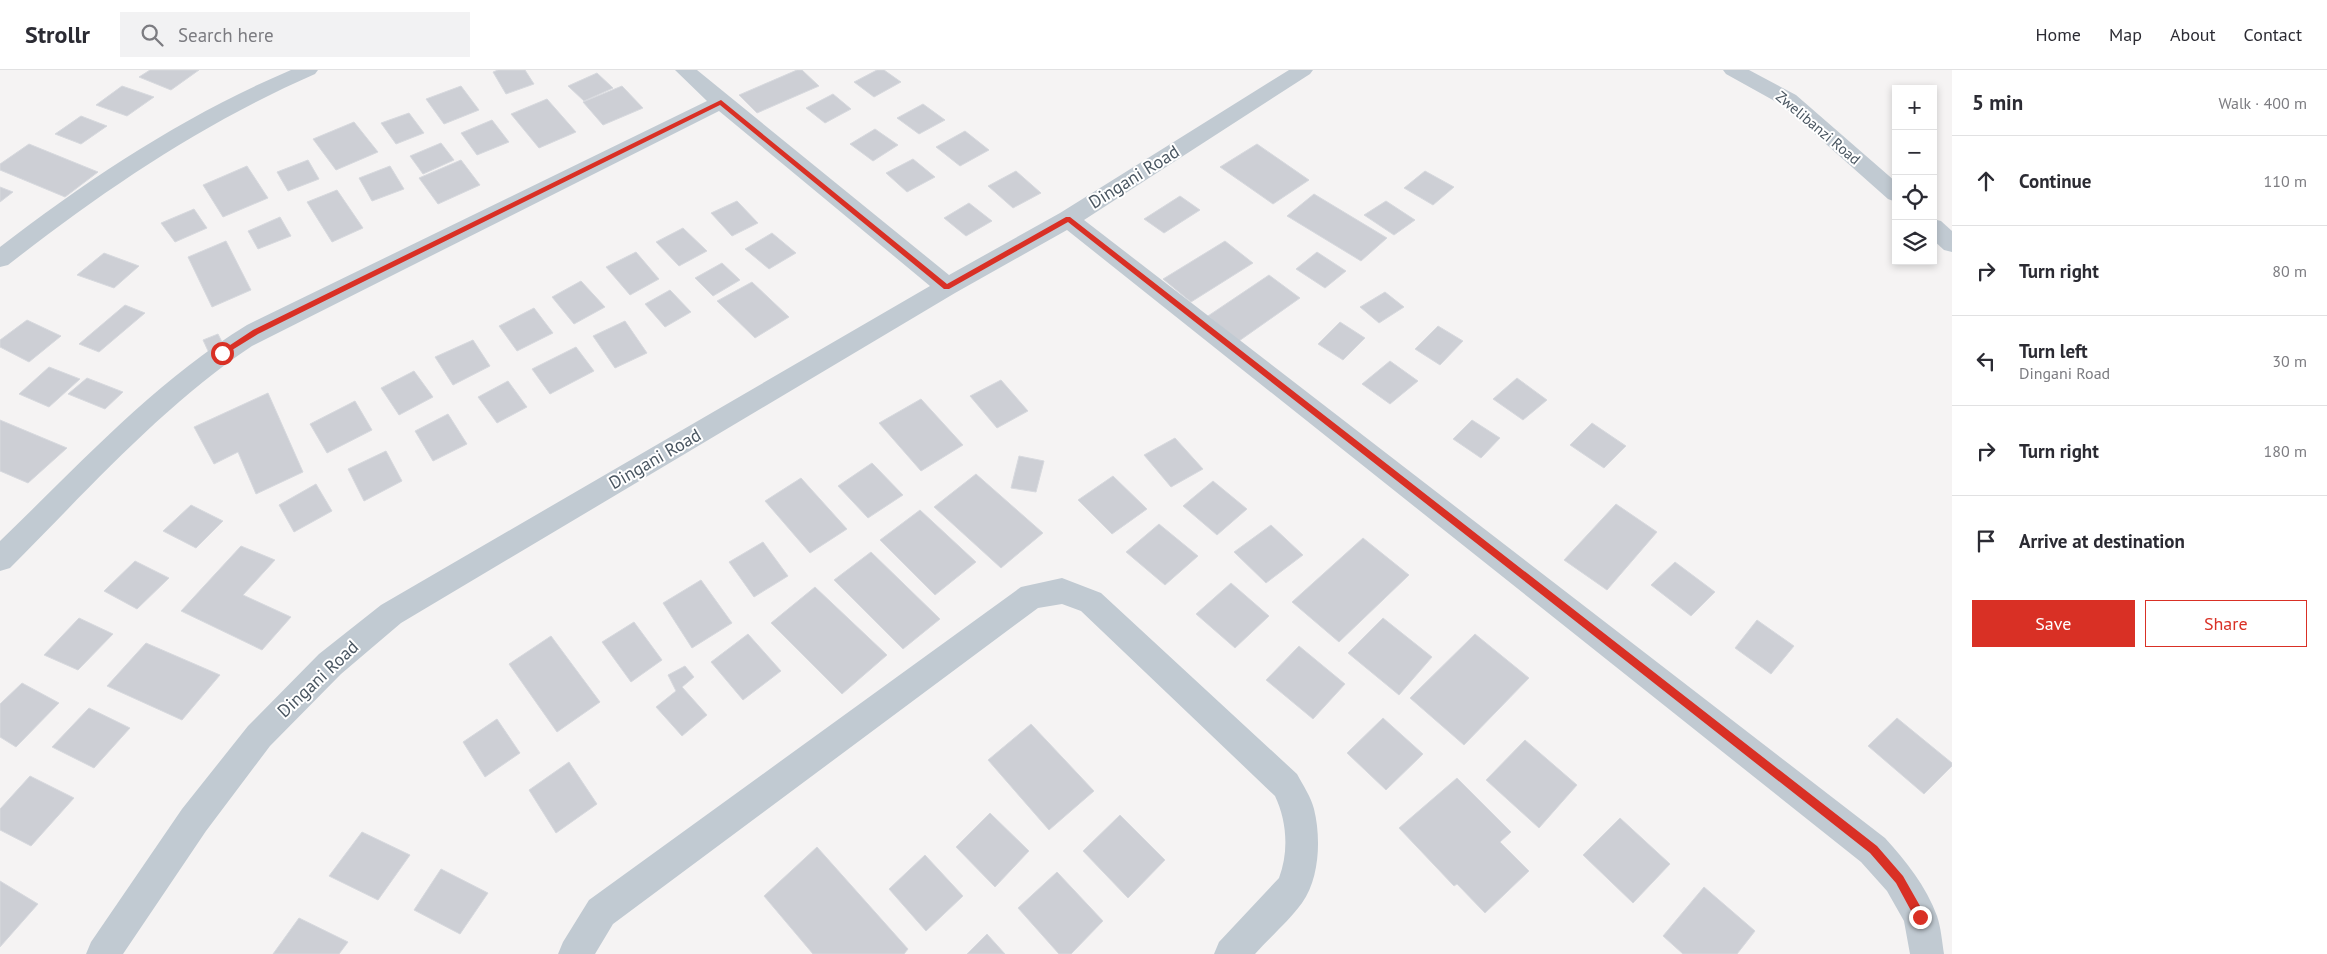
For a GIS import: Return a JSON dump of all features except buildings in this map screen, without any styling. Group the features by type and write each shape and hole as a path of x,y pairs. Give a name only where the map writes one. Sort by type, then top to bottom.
{"street":[{"path":"0,259 59,213 161,145 261,89 308,70"},
{"path":"685,70 721,102 947,288"},
{"name":"Dingani Road","path":"103,954 194,820 259,736 330,664 390,614 1068,218 1303,70"},
{"name":"Zwelibanzi Road","path":"1733,70 1789,100 1892,190"},
{"path":"0,559 164,399 189,376 222,353 256,332 721,102"},
{"path":"1068,218 1873,850 1900,879 1920,917 1927,954"},
{"path":"1937,231 1952,244"},
{"path":"575,954 602,912 609,906 1031,596 1062,591 1091,602 1286,785 1298,808 1302,842 1300,867 1291,890 1231,954"}],"route":[{"path":"222,353 256,332 721,102 947,288 1068,218 1873,850 1900,879 1920,917"}]}
